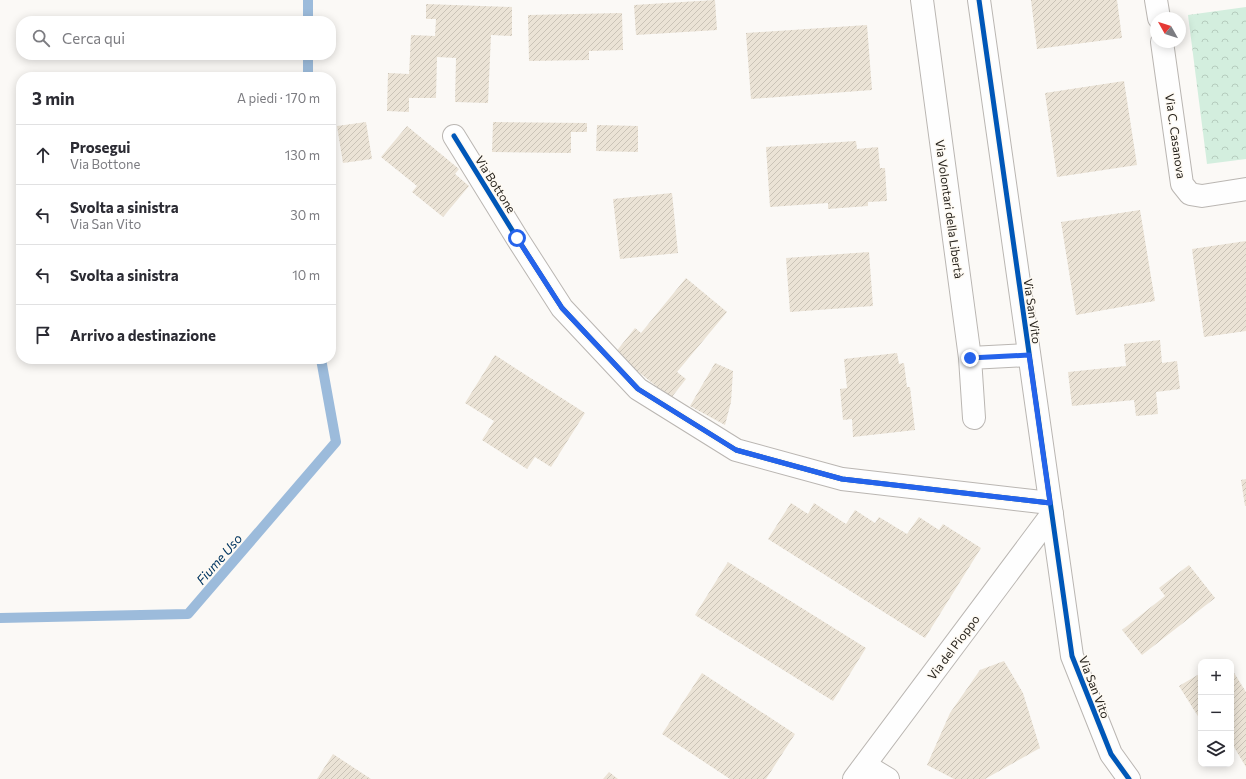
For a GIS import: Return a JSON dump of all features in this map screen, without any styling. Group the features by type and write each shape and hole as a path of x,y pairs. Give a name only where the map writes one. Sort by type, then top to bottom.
{"street":[{"name":"Via Volontari della Libertà","path":"922,0 970,358 974,418"},
{"name":"Via San Vito","path":"979,0 1072,656 1111,754 1129,779"},
{"path":"1156,0 1158,12"},
{"name":"Via C. Casanova","path":"1163,48 1182,184 1190,194 1202,196 1246,189"},
{"name":"Via Bottone","path":"454,136 562,308 638,389 736,450 842,479 1051,509"},
{"path":"970,358 1029,355"},
{"name":"Via del Pioppo","path":"859,772 1051,509"},
{"path":"859,772 888,779"}],"green space":[{"path":"1246,7 1246,159 1207,164 1188,15"}],"building":[{"path":"715,0 717,30 636,35 634,5"},
{"path":"1031,0 1117,0 1122,38 1037,49"},
{"path":"426,4 512,7 512,36 491,35 488,103 455,102 456,58 437,57 436,98 409,98 409,112 387,111 388,73 409,74 411,35 435,36 436,19 426,19"},
{"path":"622,13 623,50 589,51 589,60 529,61 528,15"},
{"path":"867,25 872,90 751,99 746,33"},
{"path":"1124,81 1137,165 1057,177 1045,93"},
{"path":"366,122 372,159 343,163 337,126"},
{"path":"493,122 587,123 587,132 571,132 571,153 492,152"},
{"path":"597,125 638,126 638,152 596,151"},
{"path":"407,126 459,169 455,174 469,186 443,217 412,192 417,186 381,157"},
{"path":"856,141 857,149 878,147 880,168 885,168 887,201 868,202 868,206 828,209 828,203 770,207 766,147"},
{"path":"672,193 678,253 620,259 613,199"},
{"path":"1140,210 1155,301 1076,315 1061,222"},
{"path":"1246,241 1246,331 1204,337 1192,249"},
{"path":"869,252 873,306 790,312 786,258"},
{"path":"686,278 727,312 677,372 686,379 671,398 615,353 635,328 641,333"},
{"path":"1160,340 1162,363 1177,361 1180,389 1156,392 1158,414 1136,416 1134,400 1072,406 1068,372 1126,366 1124,344"},
{"path":"897,353 899,364 904,363 907,387 910,387 915,430 853,437 852,419 843,420 840,389 847,388 844,359"},
{"path":"495,355 585,413 551,467 535,457 527,469 482,440 494,421 465,403"},
{"path":"715,363 733,371 731,402 725,425 690,406"},
{"path":"1246,479 1246,506 1245,506 1241,480"},
{"path":"791,503 808,514 814,503 846,524 855,510 875,523 879,517 907,534 919,517 939,530 943,524 981,548 925,638 768,539"},
{"path":"728,562 866,648 833,701 695,615"},
{"path":"1189,565 1215,598 1142,655 1122,630 1165,596 1159,588"},
{"path":"1004,661 1023,693 1040,748 985,779 954,779 927,765 950,713 980,670"},
{"path":"702,673 795,734 766,779 730,779 662,734"},
{"path":"1234,673 1246,692 1246,767 1234,747"},
{"path":"1198,675 1198,716 1179,686"},
{"path":"333,754 371,779 317,779"},
{"path":"609,772 618,779 603,779"}],"waterway":[{"name":"Fiume Uso","path":"308,0 308,16"},
{"name":"Fiume Uso","path":"308,60 308,72"},
{"name":"Fiume Uso","path":"0,618 188,614 336,442 322,364"}],"cycle path":[{"path":"979,0 1072,656 1111,754 1129,779"},
{"path":"454,136 562,308 638,389 736,450 842,479 1050,503"}],"route":[{"path":"517,238 562,308 638,389 736,450 842,479 1050,503 1029,355 970,358"}]}
